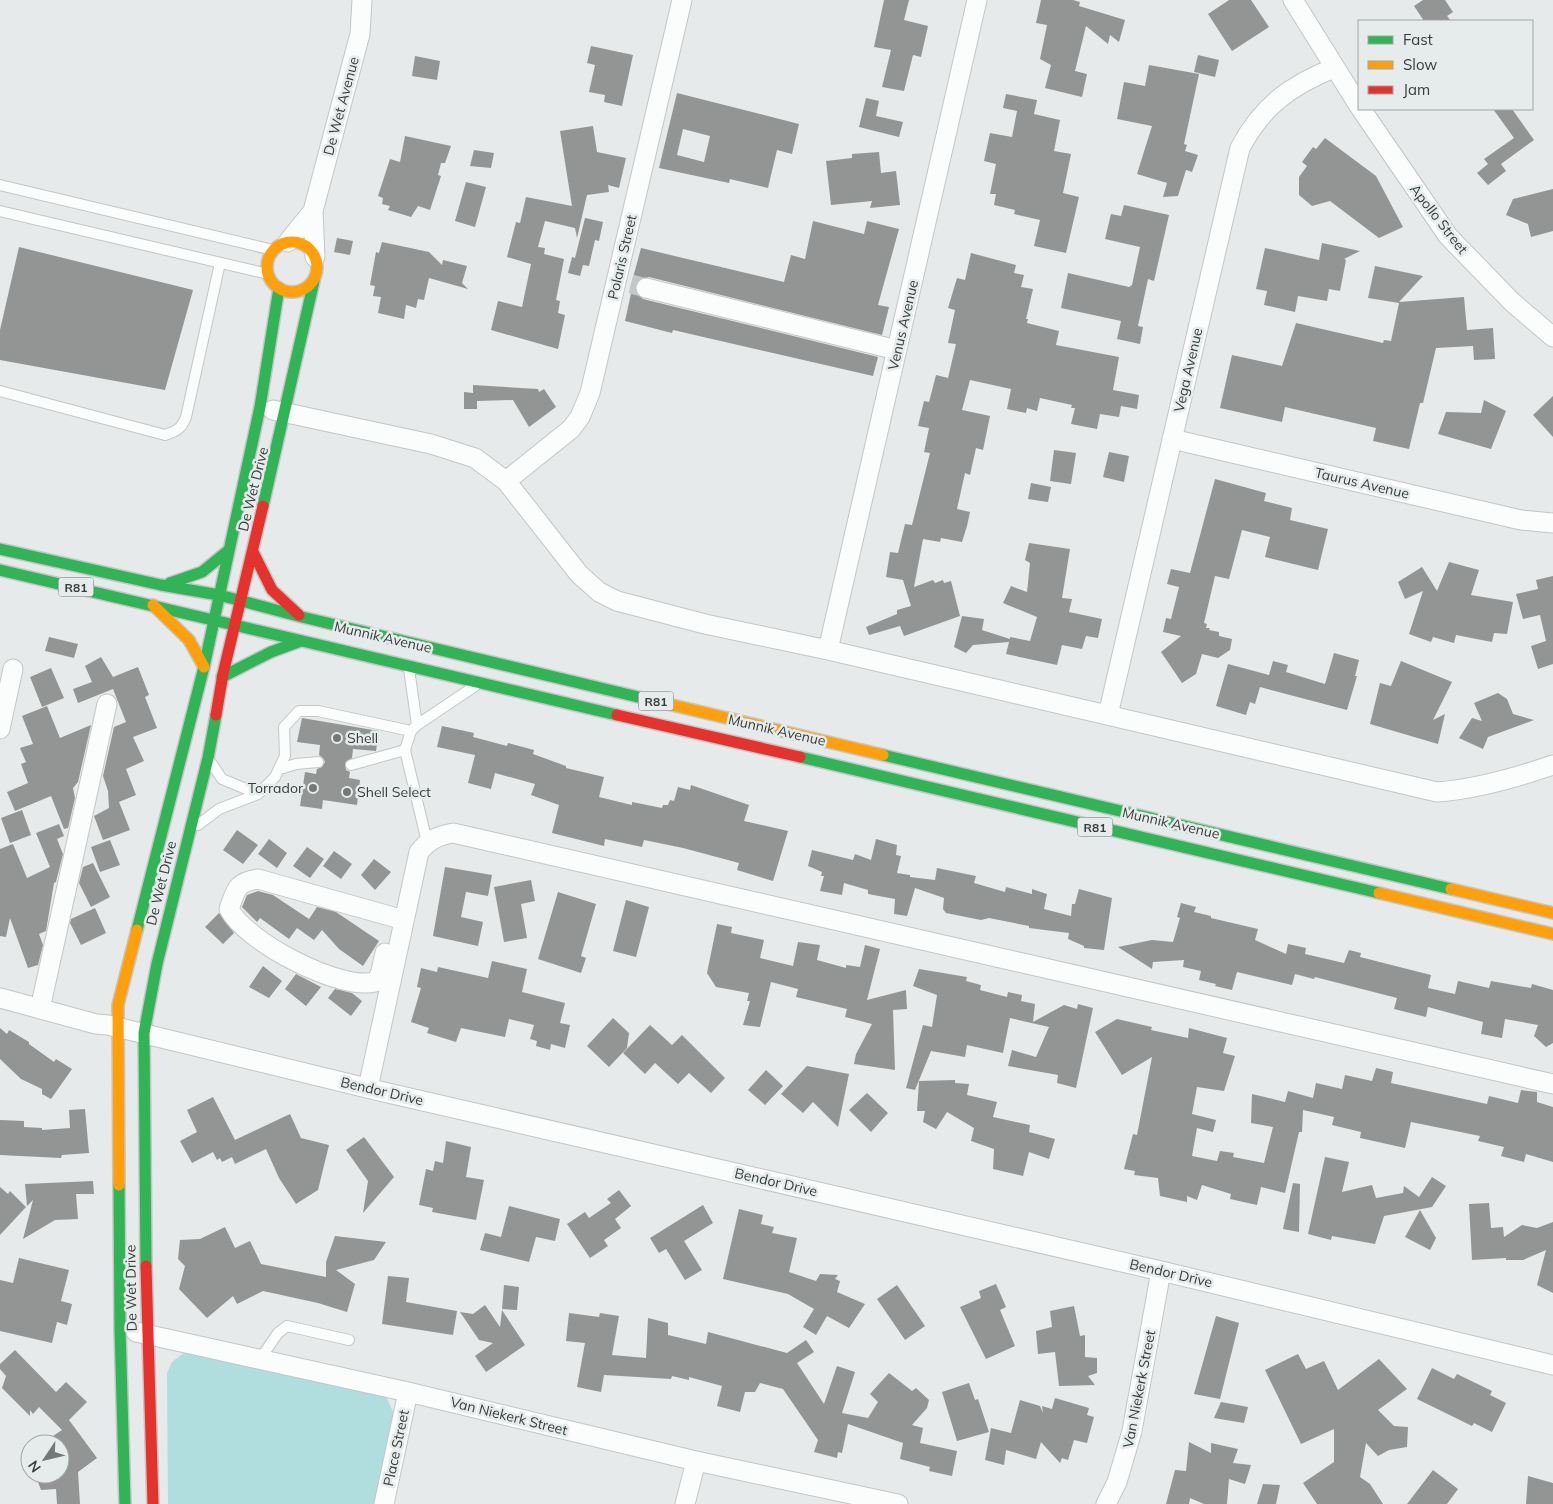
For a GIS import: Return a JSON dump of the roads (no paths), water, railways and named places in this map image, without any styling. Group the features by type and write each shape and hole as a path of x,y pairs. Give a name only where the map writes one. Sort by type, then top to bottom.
{"main road":[{"path":"304,245 315,257 318,265 314,281 302,292 293,293 279,288 271,282 268,274 268,258 280,246 304,245"},
{"name":"De Wet Drive","path":"153,1504 147,1334 144,1033 149,1000 208,756 222,676 287,412 314,281"},
{"name":"De Wet Drive","path":"125,1504 120,1329 118,1005 204,667 260,408 279,288"},
{"name":"Munnik Avenue","path":"0,549 161,585 219,595 302,617 1553,913"},
{"path":"161,585 191,580 202,575 229,550"},
{"path":"253,552 272,590 302,617"},
{"name":"Munnik Avenue","path":"0,570 152,604 235,626 1553,934"},
{"path":"152,604 189,640 204,667"},
{"path":"222,676 271,652 301,641"}],"street":[{"name":"De Wet Avenue","path":"315,257 313,211 360,34 363,12 362,0"},
{"name":"Polaris Street","path":"506,481 557,441 580,417 631,284 682,0"},
{"name":"Venus Avenue","path":"828,650 976,0"},
{"name":"Apollo Street","path":"1293,0 1358,104"},
{"name":"Vega Avenue","path":"1108,715 1240,148 1250,129 1273,102 1309,78 1334,68"},
{"name":"Apollo Street","path":"1362,110 1448,236 1512,302 1553,337"},
{"name":"De Wet Avenue","path":"280,246 313,211"},
{"path":"631,284 897,350"},
{"path":"260,408 287,412 456,450 475,458 506,481 579,574 599,592 617,601 705,624 828,650 1437,792 1464,790 1482,786 1553,765"},
{"name":"Taurus Avenue","path":"1172,439 1521,520 1553,523"},
{"path":"0,729 13,669"},
{"path":"40,1009 107,704"},
{"path":"398,918 258,879 246,880 237,887 229,909 239,923 302,966 324,974 367,984 375,982 380,975 419,852 427,842 437,836 452,834 1553,1084"},
{"path":"368,1088 398,918"},
{"name":"Bendor Drive","path":"0,998 368,1088 1161,1271 1553,1365"},
{"name":"Van Niekerk Street","path":"1106,1504 1118,1482 1130,1438 1161,1271"},
{"name":"Van Niekerk Street","path":"120,1329 408,1392 696,1461 898,1504"},
{"name":"Place Street","path":"388,1501 408,1392"},
{"path":"685,1504 696,1461"}],"lane":[{"path":"0,185 280,246"},
{"path":"0,211 268,274"},
{"path":"0,391 166,435 175,432 183,426 186,417 220,263"},
{"path":"409,666 414,728 405,750 427,842"},
{"path":"188,834 218,809 258,794 280,769 285,756 284,727 299,711 318,711 414,728 480,683"},
{"path":"351,765 405,750"},
{"path":"208,756 215,771 222,779 258,794"},
{"path":"280,769 296,764 318,762"},
{"path":"260,1359 278,1333 287,1326 349,1340"}],"tunnel":[{"path":"631,284 646,288"}],"place":[{"name":"Shell","path":"337,738"},
{"name":"Torrador","path":"313,788"},
{"name":"Shell Select","path":"347,792"}]}
